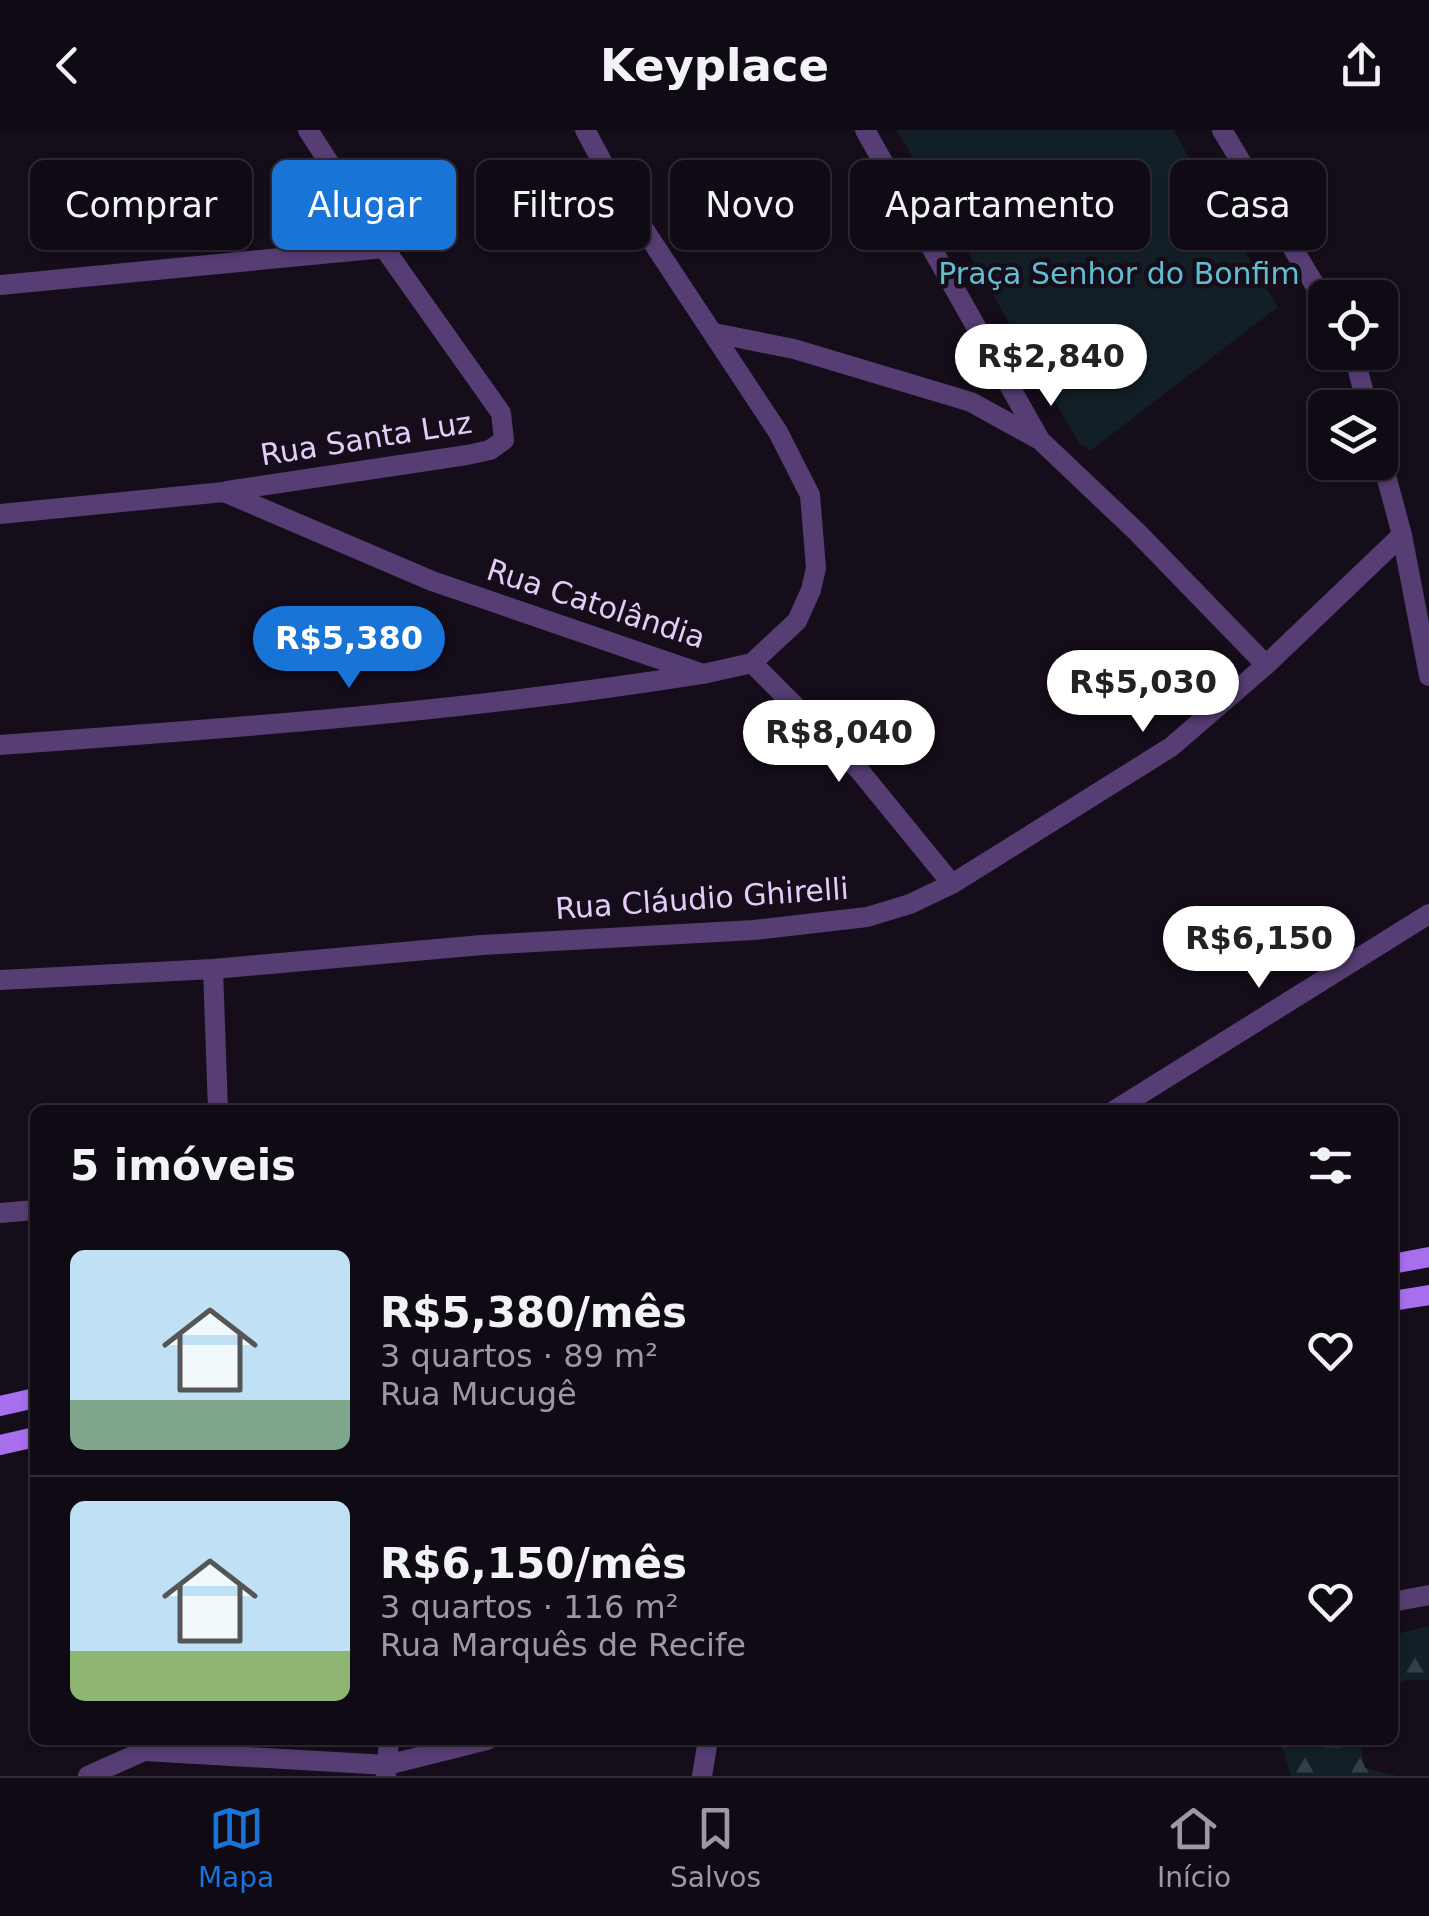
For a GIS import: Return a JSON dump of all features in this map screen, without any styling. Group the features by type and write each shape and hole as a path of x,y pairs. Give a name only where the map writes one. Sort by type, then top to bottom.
{"main road":[{"path":"1398,1263 1429,1256"},
{"path":"1398,1300 1429,1295"},
{"path":"0,1406 30,1399"},
{"path":"0,1445 30,1438"}],"street":[{"name":"Rua Santa Luz","path":"308,130 327,160"},
{"path":"585,130 616,187 778,432 810,495 816,568 810,590 797,621 752,663 859,770 952,884"},
{"path":"865,130 1040,440"},
{"path":"1222,130 1312,280"},
{"path":"0,285 363,250"},
{"name":"Rua Santa Luz","path":"224,492 467,455 490,450 504,440 501,413 385,250"},
{"path":"714,333 794,349 972,402 1040,440 1137,532 1266,665"},
{"path":"1387,480 1426,643 1429,676"},
{"name":"Rua Catolândia","path":"0,514 224,492 432,580 703,674 752,663"},
{"name":"Rua Cláudio Ghirelli","path":"0,980 213,969 482,945 754,930 882,913 952,884 1171,747 1266,665 1402,535"},
{"path":"0,745 240,728 600,690 703,674"},
{"path":"1122,1105 1429,914"},
{"path":"213,969 218,1105"},
{"path":"0,1213 30,1210"},
{"path":"1398,1601 1429,1596"},
{"path":"386,1770 388,1745"},
{"path":"88,1776 145,1746 386,1770 471,1745"},
{"path":"702,1776 707,1745"},
{"path":"141,1776 145,1746"}],"green space":[{"name":"Praça Senhor do Bonfim","path":"897,130 1173,130 1191,160 1170,160 1170,250 1244,250 1278,307 1090,451 1079,443 967,250 1150,250 1150,160 914,160"},
{"path":"1429,1626 1429,1680 1406,1680 1398,1684 1398,1634"},
{"path":"1282,1745 1360,1745 1365,1768 1397,1776 1291,1776"}]}
